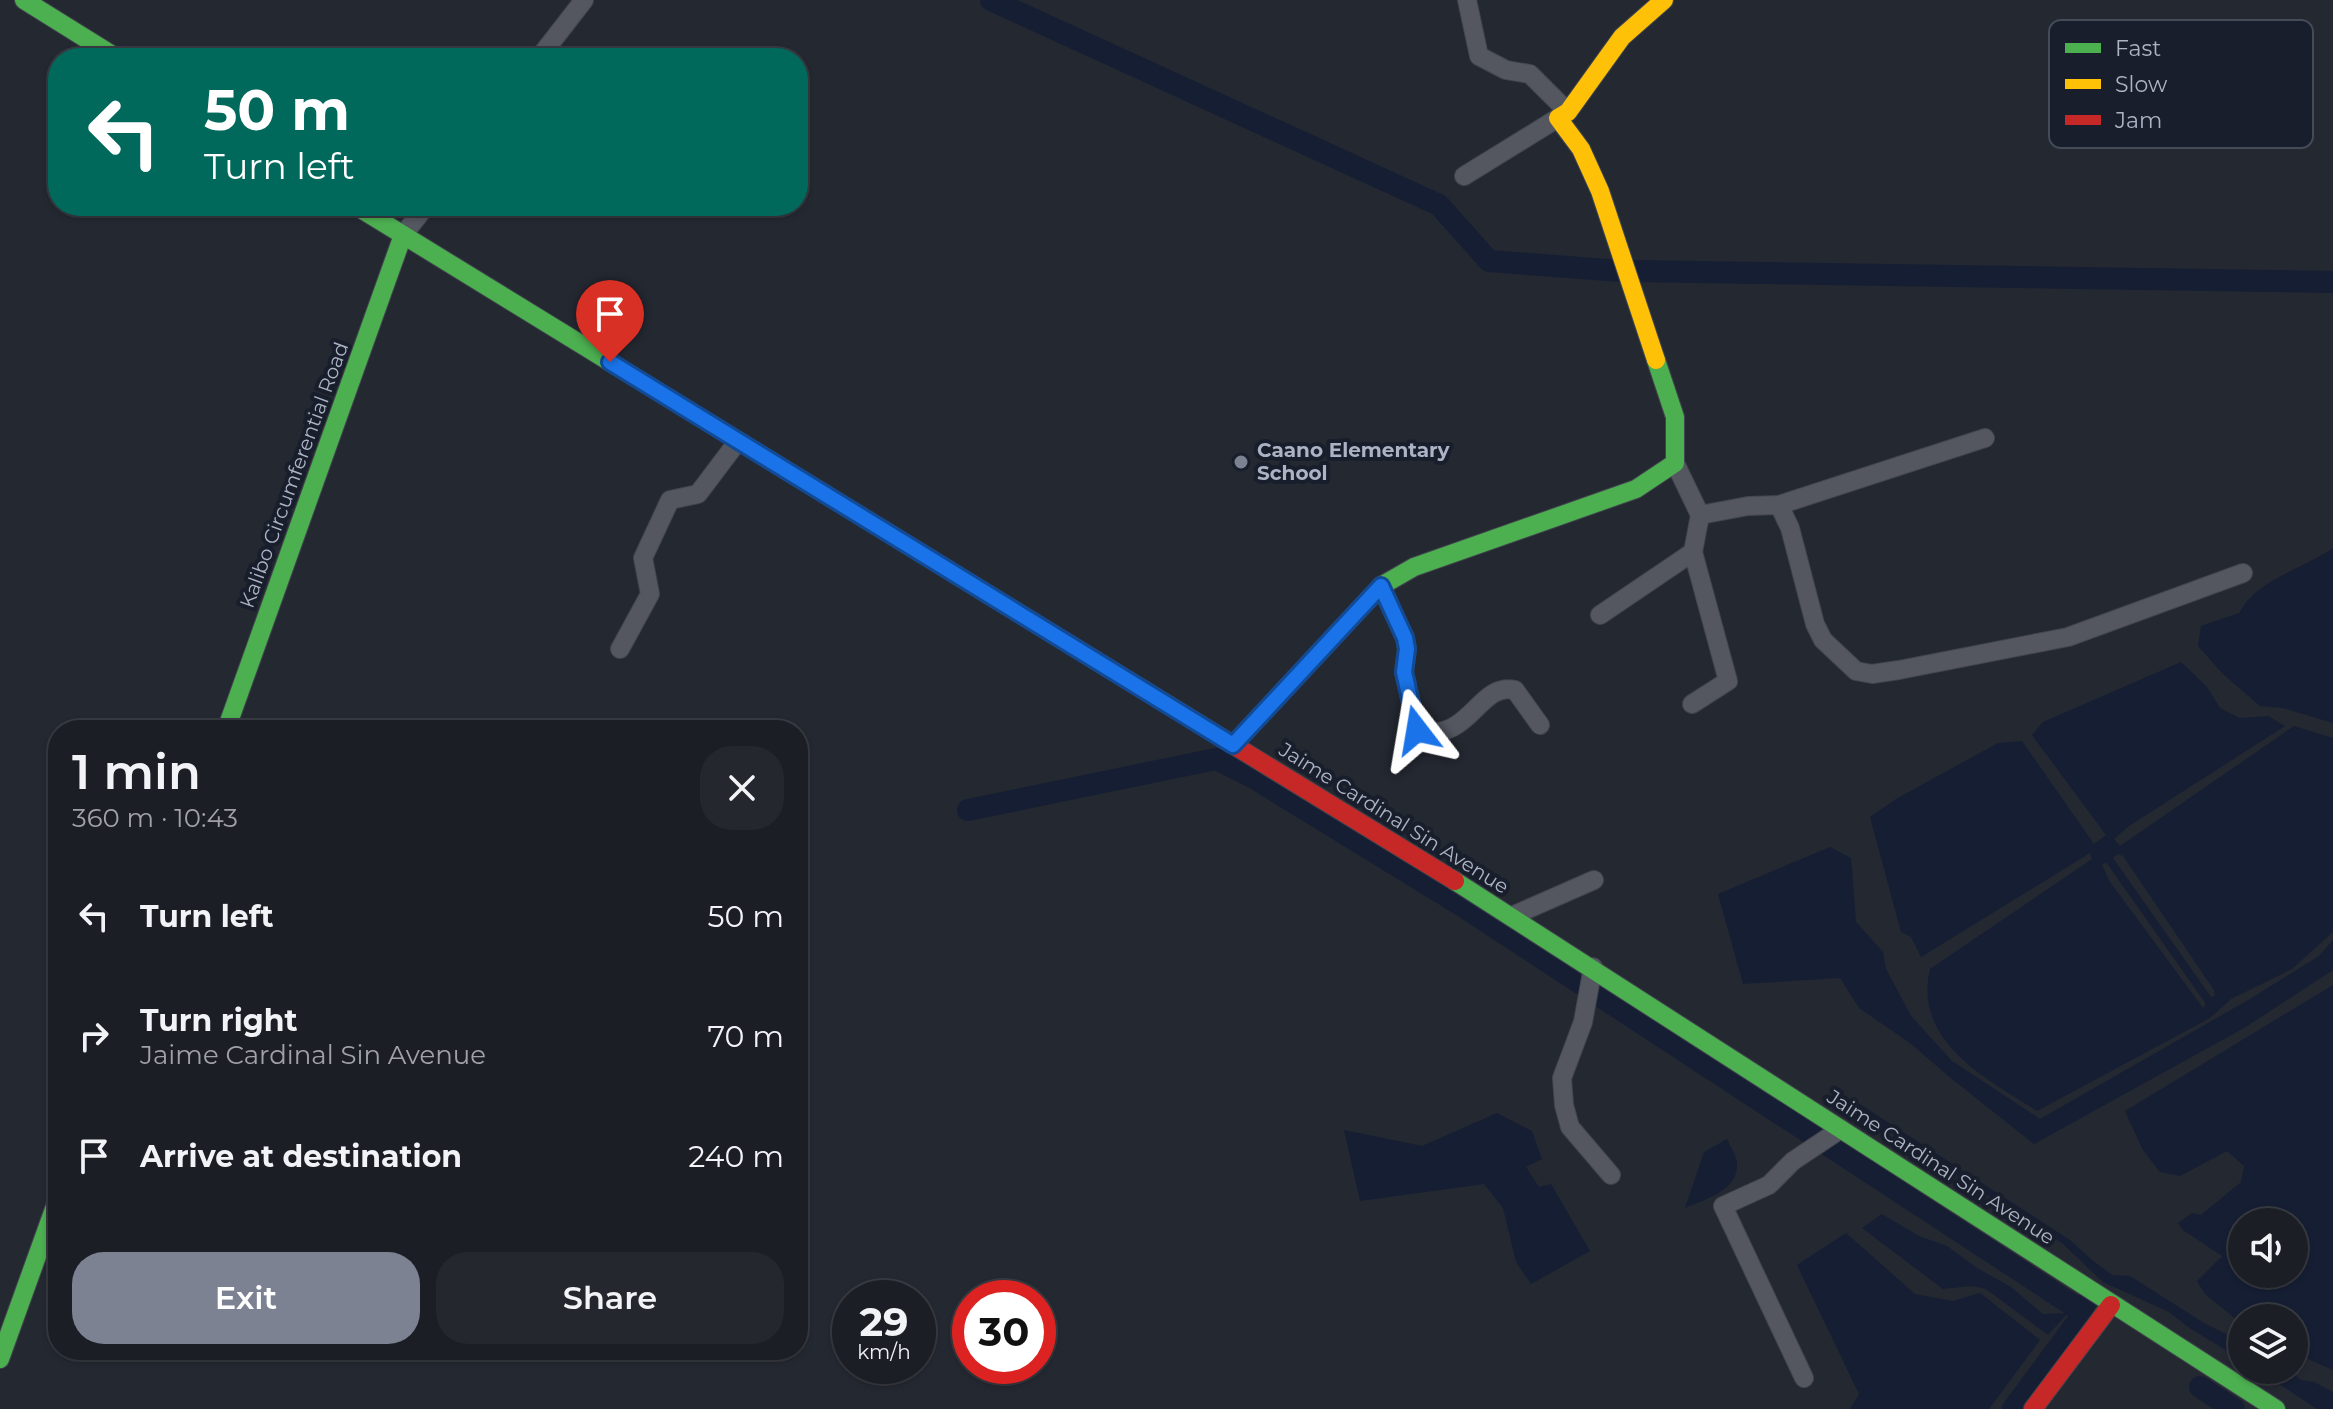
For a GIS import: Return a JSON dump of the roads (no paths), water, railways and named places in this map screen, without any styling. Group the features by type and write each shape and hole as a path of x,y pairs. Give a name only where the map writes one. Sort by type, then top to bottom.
{"main road":[{"path":"24,0 101,48"},
{"path":"1233,745 1381,586 1414,567 1636,489 1675,463 1675,417 1613,229 1583,152 1563,115 1612,46 1648,10 1664,0"},
{"name":"Jaime Cardinal Sin Avenue","path":"372,216 1512,916 2276,1409"},
{"name":"Kalibo Circumferential Road","path":"230,720 403,235"},
{"path":"0,1359 48,1226"},
{"path":"2033,1409 2111,1305"}],"street":[{"path":"547,48 584,0"},
{"path":"1464,176 1563,115 1530,74 1506,70 1479,56 1467,0"},
{"path":"403,235 418,216"},
{"path":"1700,515 1748,506 1779,505 1985,438"},
{"path":"620,649 650,594 643,558 670,500 698,494 738,441"},
{"path":"1675,463 1700,515 1693,552 1728,681 1692,704"},
{"path":"1779,505 1790,528 1815,624 1823,640 1856,671 1872,674 2068,637 2243,573"},
{"path":"1600,615 1693,552"},
{"path":"1381,586 1405,638 1404,672 1417,730 1433,735 1453,730 1493,694 1505,688 1515,690 1540,725"},
{"path":"1512,916 1594,880"},
{"path":"1593,968 1583,1022 1562,1078 1564,1105 1570,1127 1611,1175"},
{"path":"1804,1378 1723,1206 1769,1185 1793,1161 1840,1129"}],"water":[{"path":"2333,548 2333,723 2283,708 2260,706 2223,674 2198,646 2201,626 2239,613 2257,591"},
{"path":"2181,662 2207,687 2220,708 2239,718 2268,716 2285,726 2129,826 2114,839 2120,846 2294,726 2333,738 2333,932 2292,969 2231,999 2210,1018 2037,1111 1976,1071 1943,1037 1932,1017 1928,995 1930,969 2092,859 2090,853 1921,957 1911,937 1901,932 1870,817 1896,799 1998,743 2022,741 2094,844 2106,835 2032,735 2043,722","holes":["2118,854 2123,856 2214,990 2215,996 2211,997 2113,858","2106,862 2206,1004 2203,1008 2110,882 2102,865"]},
{"path":"1830,847 1851,858 1856,922 1883,952 1886,969 1911,1016 1952,1061 2040,1119 2250,999 2319,956 2333,940 2333,970 2244,1028 2034,1144 1910,1043 1859,1008 1840,978 1743,984 1718,894"},
{"path":"2333,985 2333,1370 2308,1359 2308,1304 2228,1304 2228,1313 2205,1294 2197,1281 2222,1256 2183,1230 2178,1223 2192,1213 2201,1215 2241,1182 2244,1166 2227,1151 2180,1176 2160,1172 2143,1150 2125,1111"},
{"path":"1849,1100 1855,1101 2070,1240 2112,1275 2130,1276 2228,1335 2228,1351 2169,1312 2103,1282 2062,1243 1847,1104"},
{"path":"1497,1113 1532,1131 1542,1159 1526,1167 1539,1187 1551,1184 1590,1251 1531,1284 1516,1262 1503,1208 1484,1184 1360,1201 1344,1130 1422,1146"},
{"path":"1727,1139 1737,1161 1732,1181 1719,1193 1685,1208 1704,1152"},
{"path":"1882,1214 1919,1236 1947,1246 2011,1287 2043,1314 2068,1313 2048,1335 1986,1289 1973,1286 1943,1289 1862,1228"},
{"path":"1846,1233 1915,1294 1953,1301 1980,1293 2040,1340 1989,1409 1850,1409 1859,1394 1797,1265"},
{"path":"2308,1381 2333,1392 2333,1409 2317,1409 2279,1384 2308,1384"}],"waterway":[{"path":"991,0 1439,205 1489,261 1621,271"},
{"path":"1632,271 2333,282"},
{"path":"968,810 1216,759 1254,778 1464,907 2080,1310"},
{"path":"2013,1409 2081,1317 2080,1310 2085,1304"},
{"path":"2200,1387 2234,1409"}],"place":[{"name":"Caano Elementary School","path":"1241,462"}]}
